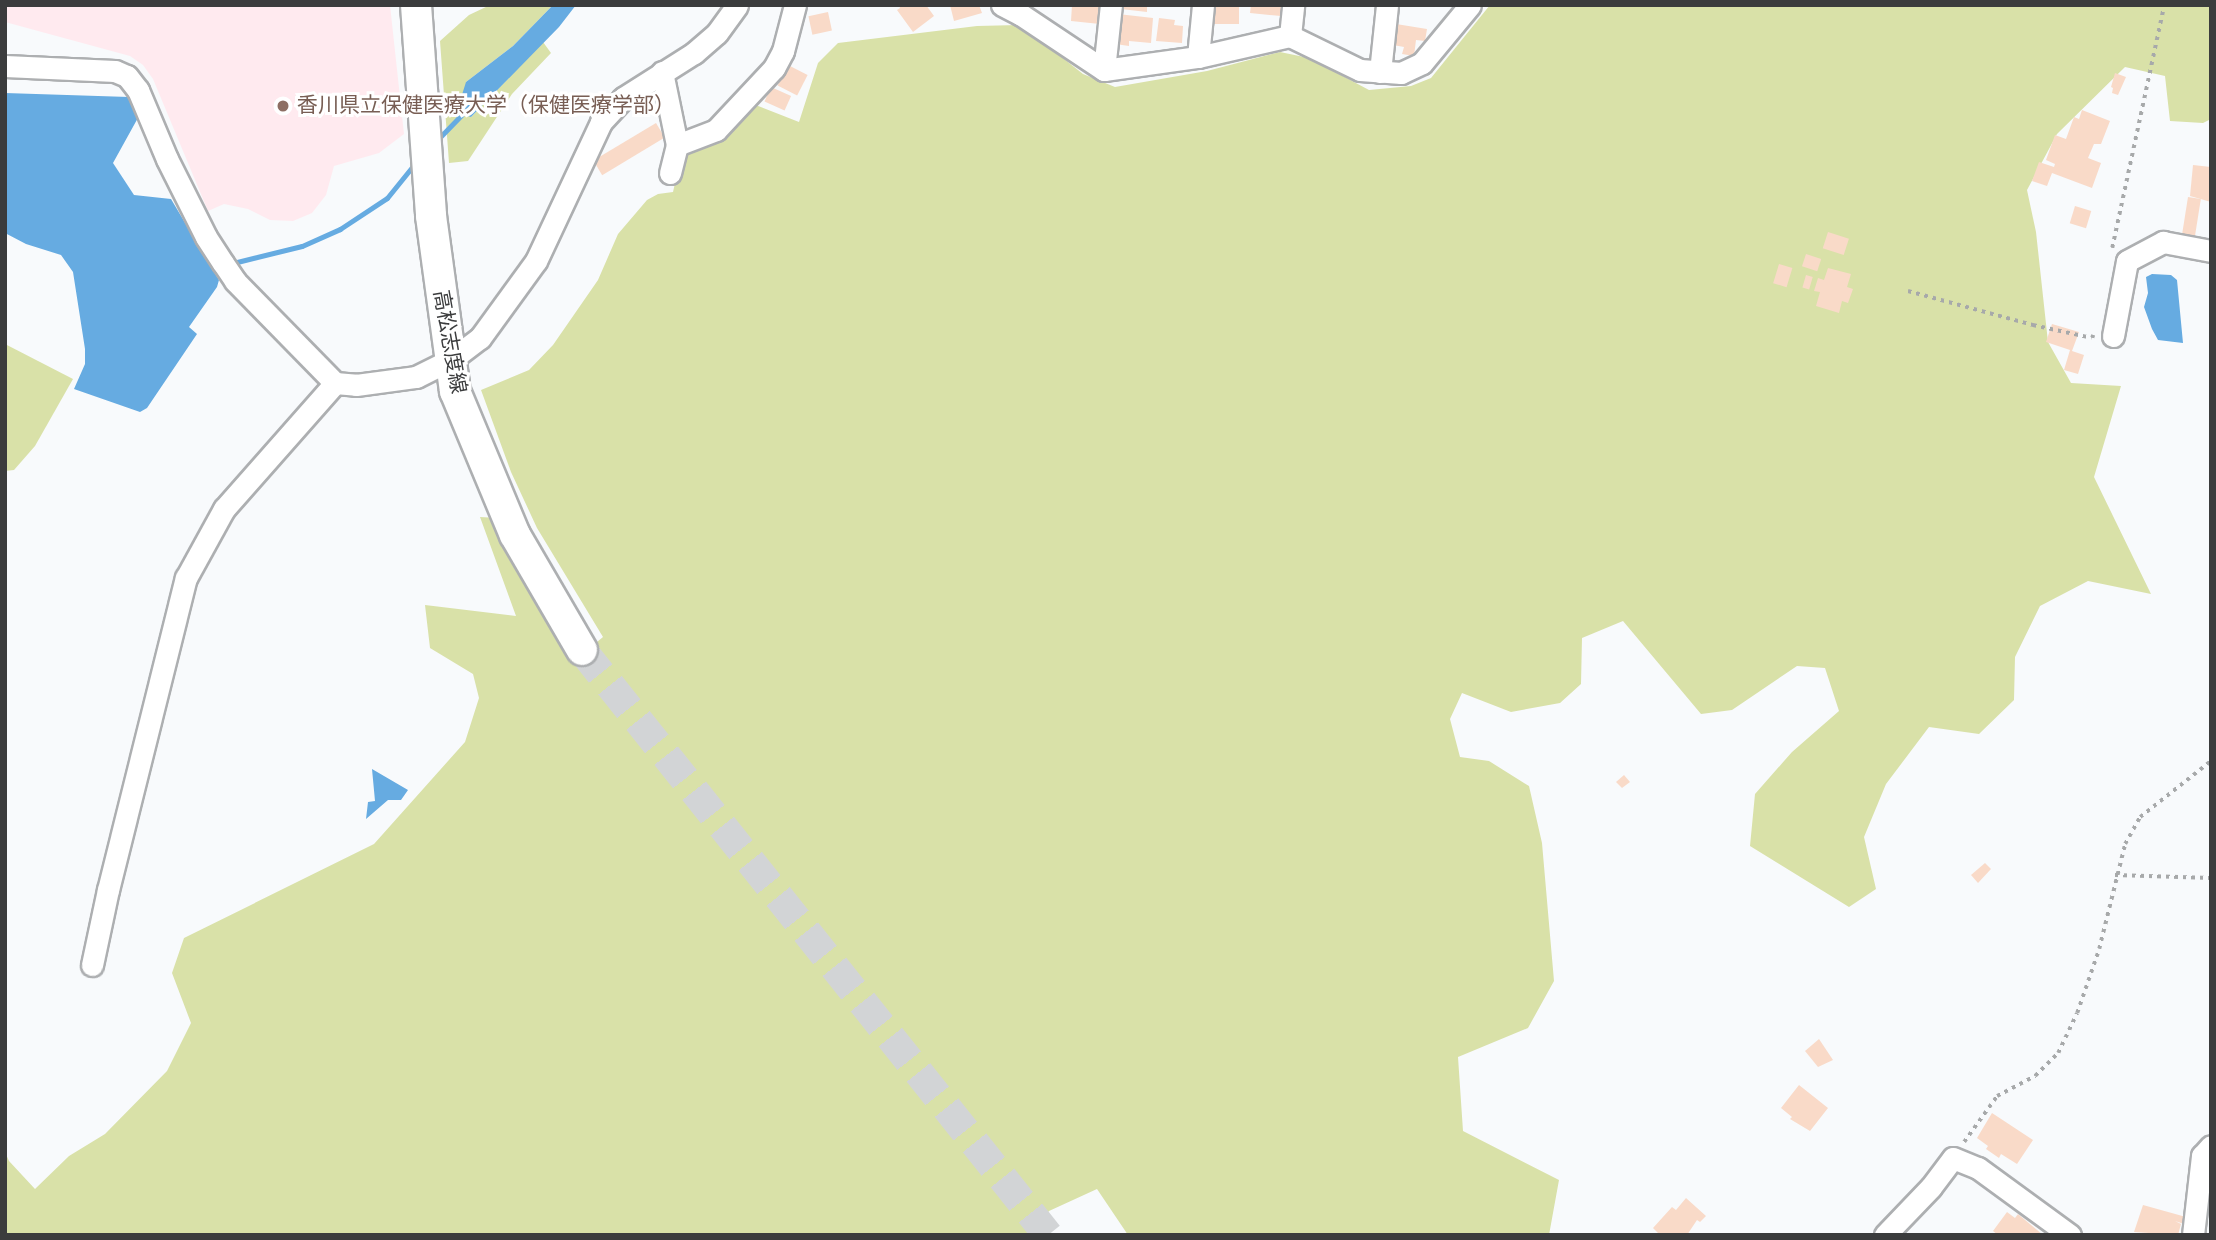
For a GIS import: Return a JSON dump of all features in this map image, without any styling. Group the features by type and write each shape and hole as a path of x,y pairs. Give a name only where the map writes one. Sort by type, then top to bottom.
{"main road":[{"name":"高松志度線","path":"416,5 431,216 455,391 505,512 556,609 582,649"}],"street":[{"path":"5,66 115,71 127,76 138,90 206,237 235,281 335,383 356,385 416,377 452,359 480,338 536,261 601,122 623,98 694,53 717,33 737,5"},
{"path":"677,145 716,130 774,68 783,51 795,5"},
{"path":"1104,71 1111,5"},
{"path":"1198,57 1203,5"},
{"path":"1290,36 1293,5"},
{"path":"1380,72 1387,5"},
{"path":"1015,8 1104,71 1198,57 1290,36 1360,70 1401,73 1422,63 1470,5"},
{"path":"662,72 677,145 670,173"},
{"path":"2104,330 2127,261 2163,242 2211,251"},
{"path":"92,965 108,890 191,567 238,490 335,383"},
{"path":"2193,1235 2204,1208 2202,1156 2211,1146"},
{"path":"1885,1235 1931,1187 1953,1158 1978,1168 2070,1235"}],"path":[{"path":"2109,258 2164,5"},
{"path":"1908,291 2092,338 2104,330"},
{"path":"1953,1158 1997,1096 2035,1076 2058,1053 2077,1013 2099,949 2115,875 2125,844 2140,817 2211,761"},
{"path":"2115,875 2211,878"}],"shaded area":[{"name":"香川県立保健医療大学（保健医療学部）","path":"5,5 390,5 404,134 379,153 334,166 326,195 312,213 293,221 270,220 248,209 224,204 208,211 153,79 143,65 130,56 5,22"}],"green space":[{"path":"553,5 513,46 466,82 471,117 543,42 551,53 512,94 468,161 449,163 440,41 469,15 488,6"},
{"path":"1490,5 2211,5 2211,119 2203,123 2170,121 2165,76 2125,67 2057,134 2027,190 2036,232 2048,342 2071,383 2121,386 2094,477 2151,594 2088,581 2040,606 2015,657 2014,700 1979,734 1929,727 1886,784 1864,837 1876,889 1849,907 1750,846 1755,794 1792,752 1839,711 1825,668 1797,666 1732,710 1701,714 1623,621 1582,638 1581,684 1560,703 1511,712 1462,693 1450,719 1460,757 1489,761 1529,786 1542,843 1554,981 1528,1028 1458,1057 1463,1131 1559,1180 1549,1235 1128,1235 1097,1189 1049,1211 1029,1235 5,1235 5,1152 9,1161 35,1189 69,1156 105,1134 167,1071 191,1023 172,973 184,938 374,844 465,742 479,698 473,674 430,648 425,605 516,616 480,517 498,518 580,656 603,637 537,528 511,472 481,390 529,370 553,345 598,280 618,234 647,200 658,194 673,192 681,157 708,146 729,130 753,104 799,122 818,63 838,43 977,26 1021,25 1083,74 1115,87 1207,71 1280,52 1309,58 1369,90 1411,86 1431,78"},
{"path":"5,344 73,379 35,446 14,470 5,471"}],"water":[{"path":"553,5 576,5 559,27 471,117 462,114 460,101 466,82 513,46"},
{"path":"5,93 129,97 139,116 113,163 134,195 171,199 219,280 189,327 197,334 147,408 140,412 74,389 85,364 85,349 73,272 61,255 26,244 5,233"},
{"path":"2152,274 2171,275 2177,280 2183,343 2158,340 2152,329 2144,307 2148,293 2146,277"},
{"path":"372,769 408,790 401,800 388,800 366,819 368,802 375,801"}],"building":[{"path":"899,5 926,5 934,16 913,32 897,10"},
{"path":"950,5 979,5 982,13 954,21"},
{"path":"1072,5 1102,5 1100,24 1071,21"},
{"path":"1122,5 1147,5 1147,12 1121,9"},
{"path":"1213,5 1239,5 1239,24 1213,24"},
{"path":"1251,5 1282,5 1281,16 1250,13"},
{"path":"828,12 832,31 812,35 808,16"},
{"path":"1118,14 1153,18 1151,43 1129,41 1129,46 1115,44"},
{"path":"1159,18 1175,20 1174,25 1183,26 1182,43 1156,41"},
{"path":"1396,24 1427,29 1425,41 1416,40 1414,56 1402,54 1404,47 1393,45"},
{"path":"788,65 808,75 797,95 778,85"},
{"path":"2115,73 2126,77 2118,95 2112,93 2111,87"},
{"path":"771,87 791,96 785,111 764,102"},
{"path":"2082,110 2110,121 2101,144 2094,144 2088,158 2101,163 2092,188 2052,173 2047,186 2032,181 2039,162 2054,167 2055,164 2046,160 2055,135 2066,139 2074,117 2079,119"},
{"path":"656,123 665,138 602,175 593,161"},
{"path":"2193,165 2211,167 2211,202 2190,196"},
{"path":"2188,197 2201,199 2194,240 2182,237"},
{"path":"2075,206 2091,211 2086,228 2070,223"},
{"path":"1828,232 1849,239 1844,255 1823,248"},
{"path":"1806,254 1821,259 1817,271 1802,266"},
{"path":"1779,264 1792,268 1787,287 1773,283"},
{"path":"1828,268 1851,274 1847,287 1853,289 1848,303 1842,301 1839,313 1816,306 1820,292 1814,291 1818,278 1824,280"},
{"path":"1806,275 1813,277 1809,289 1802,287"},
{"path":"2052,324 2079,332 2072,351 2084,355 2078,374 2064,370 2070,350 2046,342"},
{"path":"1624,775 1630,782 1622,788 1616,782"},
{"path":"1985,863 1991,869 1978,883 1971,875"},
{"path":"1819,1039 1833,1060 1818,1067 1805,1051"},
{"path":"1799,1085 1828,1108 1810,1131 1790,1119 1792,1117 1781,1108"},
{"path":"1992,1113 2033,1140 2017,1164 2001,1154 1999,1158 1977,1138"},
{"path":"1686,1198 1706,1216 1700,1222 1697,1220 1687,1235 1660,1235 1653,1228 1672,1207 1676,1210"},
{"path":"2143,1205 2186,1217 2184,1224 2175,1221 2181,1224 2178,1235 2134,1232"},
{"path":"2007,1212 2015,1218 2018,1214 2043,1235 1998,1235 1993,1231"}],"waterway":[{"path":"441,136 462,114"},
{"path":"229,264 302,246 340,229 387,198 416,162"}],"tunnel":[{"path":"582,650 1048,1235"}],"place":[{"name":"香川県立保健医療大学（保健医療学部）","path":"283,106"}]}
